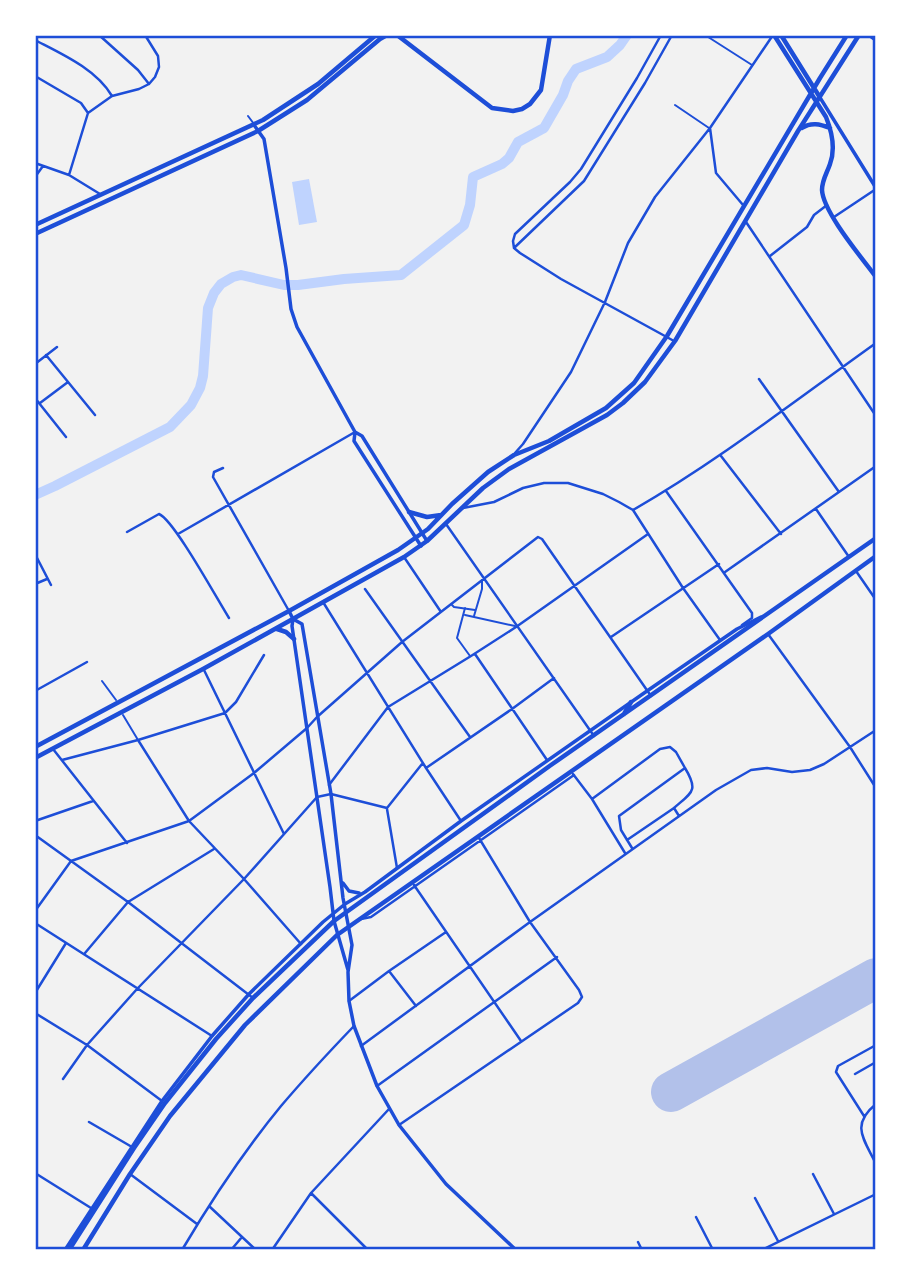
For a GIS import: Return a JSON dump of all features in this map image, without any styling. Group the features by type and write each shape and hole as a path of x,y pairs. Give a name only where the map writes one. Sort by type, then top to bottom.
{"main road":[{"path":"35,225 254,125 301,96 376,35"},
{"path":"35,234 258,131 307,100 387,35"},
{"path":"397,35 492,108 513,111 530,104 541,90 550,35"},
{"path":"773,35 831,128 832,155 823,180 823,196 834,218 876,277"},
{"path":"781,35 820,96"},
{"path":"35,747 398,550 423,533 488,472 514,454 549,440 606,408 634,383 667,336 847,35"},
{"path":"35,758 276,629 421,546 483,488 509,469 607,415 623,403 645,382 675,341 798,131 859,35"},
{"path":"798,131 814,124 831,128"},
{"path":"409,512 427,517 442,514"},
{"path":"67,1250 132,1147 214,1037 251,996 334,921 592,733 624,715 876,538"},
{"path":"83,1250 170,1116 245,1025 337,935 573,773 876,556"},
{"path":"276,629 286,632 294,639"},
{"path":"624,715 631,702"}],"street":[{"path":"99,35 138,70 149,84"},
{"path":"69,175 88,113 113,96 149,84 155,77 159,68 158,56 145,35"},
{"path":"514,248 584,181 673,35"},
{"path":"705,35 753,66"},
{"path":"514,454 571,373 605,302 628,243 655,197 710,128 773,35"},
{"path":"868,35 876,41"},
{"path":"668,42 661,36 581,169 515,234 513,241 514,248 520,253 561,279 675,341"},
{"path":"35,40 88,71 105,84 113,96"},
{"path":"35,76 80,103 88,113"},
{"path":"820,96 876,189 834,218"},
{"path":"675,105 710,128 716,173 744,205"},
{"path":"248,116 264,139 291,309 297,327 355,432 355,440 421,546"},
{"path":"35,163 69,175 100,194"},
{"path":"35,177 43,166"},
{"path":"769,257 807,228 814,215 827,205"},
{"path":"746,222 876,416"},
{"path":"633,510 720,455 876,343"},
{"path":"35,364 57,346"},
{"path":"46,355 95,415"},
{"path":"759,379 839,492"},
{"path":"40,404 68,382"},
{"path":"35,398 66,437"},
{"path":"178,534 355,432"},
{"path":"355,432 362,436 427,541"},
{"path":"720,455 780,534"},
{"path":"725,572 876,466"},
{"path":"223,468 213,475 293,619 302,624 331,794 352,945 348,972 349,1001 361,1046 377,1086 399,1125 446,1184 516,1250"},
{"path":"871,470 876,477"},
{"path":"460,509 494,502 523,488 544,483 569,483 603,494 633,510 720,640"},
{"path":"666,491 753,615 737,629"},
{"path":"816,509 849,557"},
{"path":"127,532 159,514 164,516 178,534 229,618"},
{"path":"446,524 592,733"},
{"path":"329,785 388,707 475,654 648,534"},
{"path":"35,911 71,861 189,821 254,773 402,642 538,537 542,539 651,696"},
{"path":"35,554 51,585"},
{"path":"404,556 442,612"},
{"path":"610,638 719,564"},
{"path":"856,570 876,600"},
{"path":"35,584 47,579"},
{"path":"474,617 483,579"},
{"path":"365,589 470,737"},
{"path":"323,602 425,768 461,821"},
{"path":"452,604 454,607 476,610"},
{"path":"465,608 457,638 471,656"},
{"path":"463,615 516,626"},
{"path":"35,835 251,996 301,944 345,904 547,760 592,733 631,702 720,640 746,623 765,616"},
{"path":"293,619 332,914 348,972"},
{"path":"768,635 850,747 876,788"},
{"path":"475,654 547,760"},
{"path":"62,760 225,713 236,702 264,655"},
{"path":"35,691 86,662"},
{"path":"203,669 284,834"},
{"path":"425,768 554,678"},
{"path":"102,681 189,821 301,944"},
{"path":"361,1046 716,790 751,770 810,770 824,764 876,730"},
{"path":"592,799 660,749 670,747 676,752 692,779 691,793 674,808 626,840"},
{"path":"53,748 127,843"},
{"path":"397,868 387,808 423,764"},
{"path":"633,848 621,830 619,816 685,768"},
{"path":"573,773 625,854"},
{"path":"63,1079 87,1045 137,989 244,879 317,797 331,794 387,808"},
{"path":"35,821 93,801"},
{"path":"674,808 679,816"},
{"path":"399,1125 578,1003 582,997 557,957 530,922 480,838"},
{"path":"84,955 128,902 214,849"},
{"path":"342,883 354,893 365,892"},
{"path":"413,884 521,1041"},
{"path":"35,923 214,1037"},
{"path":"349,1001 446,932"},
{"path":"35,993 65,943"},
{"path":"377,1086 557,957"},
{"path":"389,971 416,1006"},
{"path":"35,1013 87,1045 164,1102"},
{"path":"182,1250 209,1206 279,1108 354,1026"},
{"path":"864,1116 836,1072 838,1066 876,1045"},
{"path":"855,1074 876,1062"},
{"path":"876,1104 864,1116 860,1133 876,1164"},
{"path":"272,1250 311,1193 389,1109"},
{"path":"89,1122 132,1147"},
{"path":"35,1174 93,1209"},
{"path":"130,1174 198,1224"},
{"path":"813,1174 834,1214"},
{"path":"311,1193 368,1250"},
{"path":"762,1250 876,1194"},
{"path":"755,1198 778,1242"},
{"path":"209,1206 256,1250"},
{"path":"696,1217 713,1250"},
{"path":"231,1250 242,1237"},
{"path":"638,1242 642,1250"}],"water":[{"path":"309,179 317,222 299,225 292,182"}],"waterway":[{"path":"35,495 170,427 191,405 203,376 208,308 221,284 241,275 284,285 401,275 464,225 470,205 473,177 502,164 509,158 518,142 544,128 576,69 607,57 627,35"}],"runway":[{"path":"671,1092 876,978"}]}
